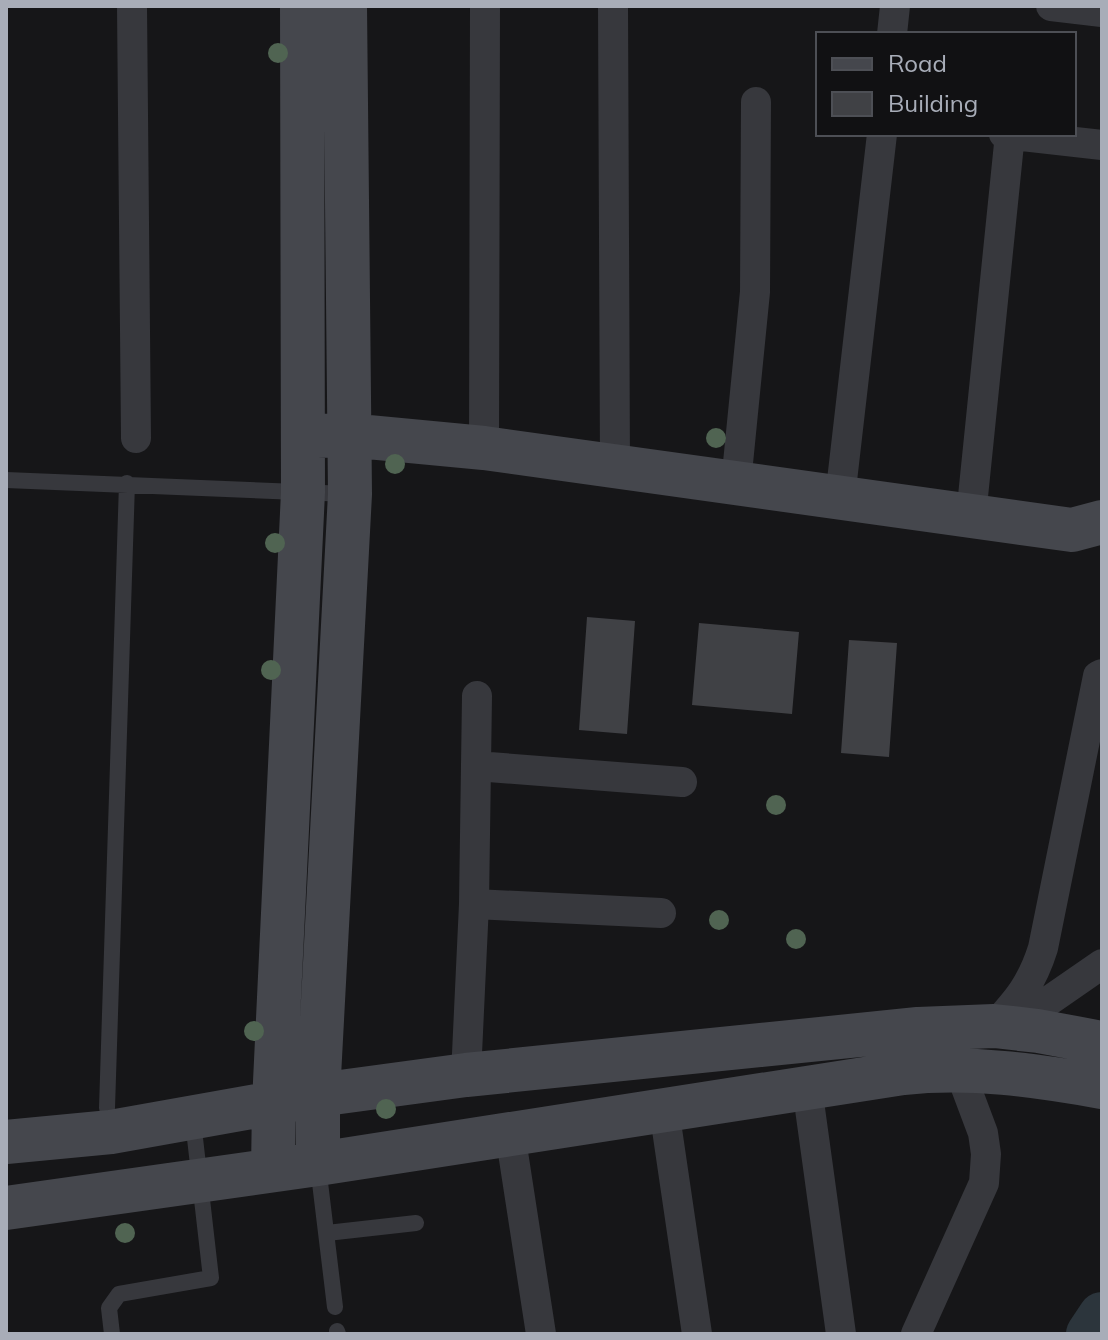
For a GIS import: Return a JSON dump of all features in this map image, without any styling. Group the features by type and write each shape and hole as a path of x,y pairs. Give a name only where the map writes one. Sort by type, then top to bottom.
{"street":[{"path":"132,6 136,438"},
{"path":"273,1170 303,492 302,6"},
{"path":"318,1164 318,1095 350,494 345,6"},
{"path":"484,448 485,6"},
{"path":"613,6 615,467"},
{"path":"892,32 895,6"},
{"path":"1051,6 1102,12"},
{"path":"736,483 755,292 756,102"},
{"path":"840,498 882,136"},
{"path":"971,516 1007,136"},
{"path":"1024,136 1102,145"},
{"path":"303,436 347,435 484,448 1072,530 1102,522"},
{"path":"1014,1029 1023,995 1043,948 1098,676 1102,674"},
{"path":"466,1075 474,904 477,696"},
{"path":"476,766 682,782"},
{"path":"474,904 661,913"},
{"path":"1014,1029 1102,964"},
{"path":"6,1142 111,1132 318,1095 466,1075 918,1029 1014,1029 1102,1043"},
{"path":"916,1334 984,1183 986,1154 983,1133 959,1069"},
{"path":"6,1208 318,1164 903,1073 959,1069 1026,1074 1102,1087"},
{"path":"807,1087 841,1334"},
{"path":"664,1109 697,1334"},
{"path":"510,1133 541,1334"}],"lane":[{"path":"6,480 350,494"},
{"path":"107,1108 127,483"},
{"path":"112,1334 109,1308 119,1294 211,1278 193,1118"},
{"path":"318,1164 335,1307"},
{"path":"327,1233 416,1223"}],"building":[{"path":"587,617 635,621 627,734 579,730"},
{"path":"699,623 799,632 792,714 692,705"},
{"path":"849,640 897,643 889,757 841,753"}],"waterway":[{"path":"1090,1334 1102,1316"}]}
